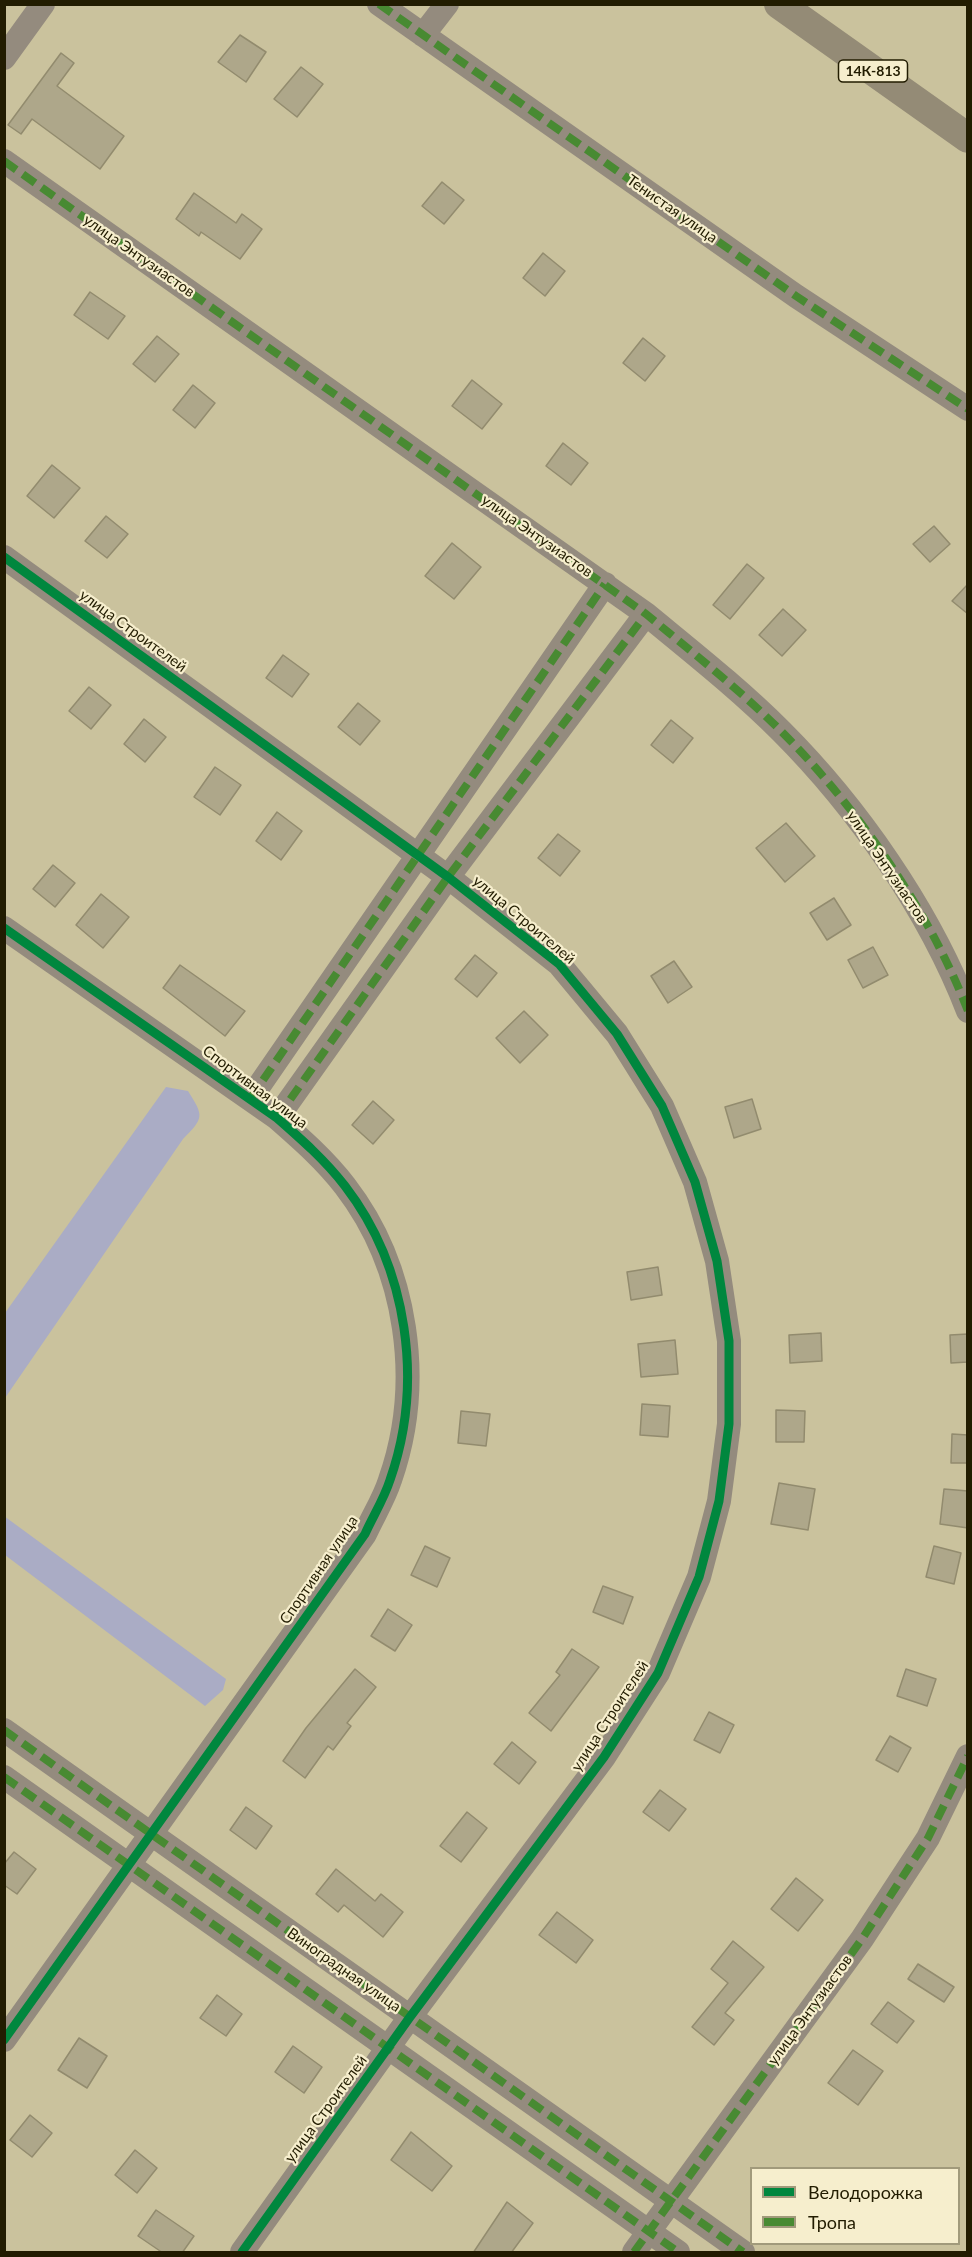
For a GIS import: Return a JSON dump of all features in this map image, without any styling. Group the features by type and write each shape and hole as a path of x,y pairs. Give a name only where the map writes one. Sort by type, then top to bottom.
{"main road":[{"name":"14К-813","path":"779,4 968,138"},
{"name":"14К-813","path":"811,4 968,113"}],"street":[{"path":"4,58 43,4"},
{"name":"Тенистая улица","path":"379,4 796,296 968,409"},
{"path":"423,35 447,4"},
{"name":"улица Энтузиастов","path":"4,161 646,614 736,688 782,732 824,778 888,864 928,929 968,1011"},
{"name":"улица Строителей","path":"4,557 448,877 559,964 617,1034 662,1106 695,1182 717,1261 729,1341 729,1424 719,1501 699,1577 658,1673 604,1757 410,2017 242,2253"},
{"path":"250,1099 604,584"},
{"path":"277,1118 448,877 646,614"},
{"name":"Спортивная улица","path":"4,928 277,1118 315,1152 346,1186 381,1246 402,1310 408,1371 404,1428 390,1481 365,1534 4,2040"},
{"name":"Виноградная улица","path":"4,1730 743,2253"},
{"name":"улица Энтузиастов","path":"634,2253 862,1939 928,1838 968,1756"},
{"path":"4,1777 678,2253"}],"shaded area":[{"path":"166,1087 188,1091 199,1112 198,1121 183,1139 5,1398 5,1313"},
{"path":"4,1516 226,1679 223,1690 205,1706 5,1555"}],"building":[{"path":"240,35 266,52 246,82 218,62"},
{"path":"61,53 74,63 57,86 124,136 100,169 32,119 21,134 8,125"},
{"path":"301,67 323,84 297,117 274,99"},
{"path":"442,182 464,200 444,224 422,206"},
{"path":"194,193 236,223 242,214 262,229 240,259 201,232 199,236 176,219"},
{"path":"543,253 565,271 545,296 523,278"},
{"path":"90,292 125,316 108,339 74,315"},
{"path":"157,336 179,354 155,382 133,364"},
{"path":"643,338 665,356 645,381 623,363"},
{"path":"472,380 502,404 482,429 452,406"},
{"path":"193,385 215,403 195,428 173,410"},
{"path":"563,443 588,463 571,485 546,466"},
{"path":"52,465 80,488 54,518 27,496"},
{"path":"106,516 128,534 107,558 85,541"},
{"path":"934,526 950,544 930,562 913,544"},
{"path":"452,543 481,567 454,599 425,576"},
{"path":"747,564 764,578 730,619 713,605"},
{"path":"968,584 968,614 952,601"},
{"path":"783,609 806,630 782,656 759,635"},
{"path":"283,655 309,674 292,697 266,678"},
{"path":"89,687 111,705 91,729 69,711"},
{"path":"358,703 380,721 360,745 338,727"},
{"path":"144,719 166,737 145,762 124,744"},
{"path":"671,720 693,738 673,763 651,745"},
{"path":"215,767 241,785 220,815 194,797"},
{"path":"277,812 302,831 281,860 256,841"},
{"path":"786,823 815,856 785,882 756,848"},
{"path":"558,834 580,851 560,876 538,858"},
{"path":"53,865 75,883 55,907 33,889"},
{"path":"101,894 129,917 103,948 76,925"},
{"path":"834,898 851,925 827,940 810,913"},
{"path":"873,947 888,975 863,988 848,960"},
{"path":"475,955 497,973 477,997 455,979"},
{"path":"674,961 692,987 668,1003 651,976"},
{"path":"180,965 245,1011 225,1036 163,988"},
{"path":"524,1011 548,1035 520,1063 496,1038"},
{"path":"752,1099 761,1129 734,1138 725,1107"},
{"path":"373,1101 394,1120 373,1144 352,1125"},
{"path":"658,1267 662,1295 631,1300 627,1272"},
{"path":"821,1333 822,1361 790,1363 789,1335"},
{"path":"968,1334 968,1362 951,1363 950,1335"},
{"path":"675,1340 678,1374 641,1377 638,1344"},
{"path":"642,1404 670,1406 668,1437 640,1435"},
{"path":"776,1410 805,1411 804,1442 776,1442"},
{"path":"461,1411 490,1414 486,1446 458,1443"},
{"path":"952,1434 968,1435 968,1463 951,1463"},
{"path":"779,1483 815,1489 808,1530 771,1524"},
{"path":"944,1489 968,1491 968,1528 940,1524"},
{"path":"425,1546 450,1558 437,1587 411,1575"},
{"path":"934,1546 961,1553 954,1584 926,1577"},
{"path":"603,1586 633,1597 623,1624 593,1612"},
{"path":"388,1609 412,1625 395,1651 371,1636"},
{"path":"572,1649 599,1667 551,1731 529,1713 560,1675 556,1672"},
{"path":"355,1669 376,1687 347,1723 351,1726 333,1750 328,1746 305,1778 283,1761 306,1728"},
{"path":"906,1669 936,1679 927,1706 897,1696"},
{"path":"709,1712 734,1725 720,1753 694,1740"},
{"path":"890,1736 911,1748 898,1772 876,1760"},
{"path":"512,1742 536,1762 519,1784 494,1764"},
{"path":"660,1790 686,1809 669,1831 643,1812"},
{"path":"246,1807 272,1826 256,1849 230,1830"},
{"path":"467,1812 487,1828 461,1862 440,1846"},
{"path":"14,1852 36,1869 17,1894 4,1885 4,1864"},
{"path":"336,1869 375,1901 381,1894 403,1912 383,1937 344,1905 338,1912 316,1894"},
{"path":"796,1878 823,1900 798,1931 771,1909"},
{"path":"557,1912 593,1940 576,1963 539,1935"},
{"path":"733,1941 764,1967 725,2013 734,2020 714,2045 692,2027 728,1983 711,1969"},
{"path":"918,1964 954,1987 944,2002 908,1979"},
{"path":"217,1995 242,2014 226,2036 200,2018"},
{"path":"888,2002 914,2021 897,2043 871,2024"},
{"path":"79,2038 107,2056 87,2088 58,2070"},
{"path":"293,2046 322,2067 304,2093 275,2072"},
{"path":"853,2050 883,2071 858,2105 828,2083"},
{"path":"30,2115 52,2133 32,2157 10,2140"},
{"path":"411,2132 452,2166 432,2191 391,2160"},
{"path":"135,2150 157,2168 137,2193 115,2175"},
{"path":"507,2202 533,2223 511,2253 473,2253"},
{"path":"156,2210 194,2236 182,2253 163,2253 138,2236"}],"marked path":[{"path":"379,4 796,296 968,409"},
{"path":"4,161 646,614 765,715 837,793 888,862 933,935 968,1011"},
{"path":"250,1099 605,584"},
{"path":"277,1118 448,877 646,614"},
{"path":"4,1730 743,2252"},
{"path":"634,2252 862,1939 928,1838 968,1756"},
{"path":"4,1777 678,2252"}],"cycle path":[{"path":"4,557 448,877 559,964 617,1034 662,1106 695,1182 717,1261 729,1341 729,1424 719,1501 699,1577 658,1673 604,1757 410,2017 242,2252"},
{"path":"4,928 277,1118 329,1167 366,1218 383,1253 396,1289 404,1327 407,1366 406,1405 400,1443 388,1487 365,1534 4,2040"}]}
